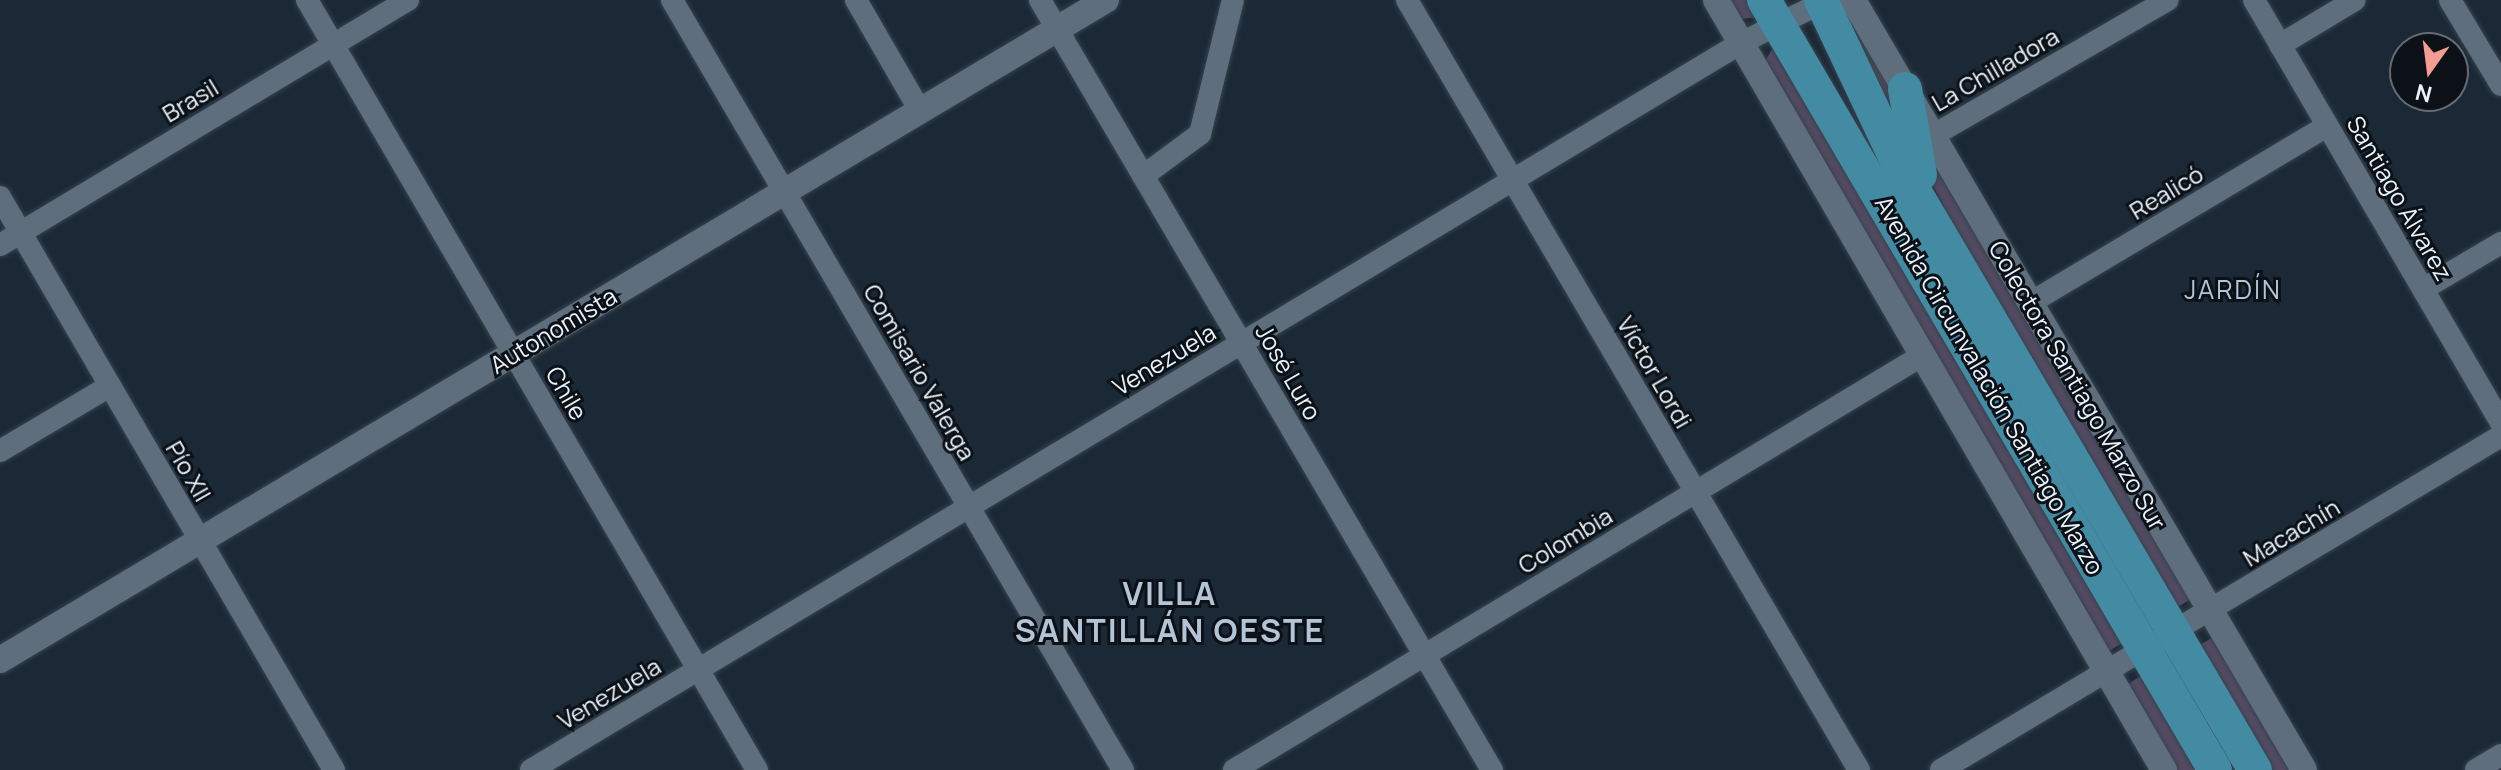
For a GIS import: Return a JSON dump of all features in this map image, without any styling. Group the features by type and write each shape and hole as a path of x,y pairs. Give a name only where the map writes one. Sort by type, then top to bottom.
{"main road":[{"name":"Avenida Circunvalación Santiago Marzo","path":"1831,1 1894,155 2255,770"},
{"name":"Avenida Circunvalación Santiago Marzo","path":"1771,12 2215,770"},
{"path":"1905,89 1913,162 1957,242 1972,287"}],"street":[{"name":"Chile","path":"307,0 757,770"},
{"name":"Brasil","path":"0,245 408,0"},
{"name":"Comisario Valerga","path":"672,0 1123,770"},
{"path":"856,0 920,111"},
{"name":"José Luro","path":"1040,0 1492,770"},
{"name":"Autonomista","path":"0,660 1106,0"},
{"path":"1143,176 1200,134 1233,0"},
{"name":"Víctor Lordi","path":"1407,0 1859,770"},
{"path":"1716,0 2164,770"},
{"name":"La Chilladora","path":"1932,136 2168,0"},
{"name":"Santiago Álvarez","path":"2254,0 2501,422"},
{"path":"2280,45 2355,0"},
{"path":"2450,0 2501,85"},
{"name":"Venezuela","path":"531,770 1741,43 1771,12 1831,1"},
{"name":"Colectora Santiago Marzo Sur","path":"1831,1 1905,89 2304,770"},
{"name":"Realicó","path":"2030,303 2327,126"},
{"name":"Pío XII","path":"0,197 334,770"},
{"path":"2423,289 2501,243"},
{"name":"Colombia","path":"1234,770 1923,355"},
{"path":"0,451 110,386"},
{"name":"Macachín","path":"1941,770 2501,436"},
{"path":"2476,770 2501,755"}],"shaded area":[{"path":"1729,0 1754,0 1756,17 1742,19"},
{"path":"1844,9 1884,69 1902,136"},
{"path":"1773,48 2124,642 2109,651 1765,61"},
{"path":"1918,131 2191,599 2176,608 1996,311 1921,161"},
{"path":"2212,638 2294,770 2266,770 2198,646"},
{"path":"2144,674 2205,770 2175,770 2128,684"}],"district":[{"name":"JARDÍN","path":"2233,290"},
{"name":"VILLA SANTILLÁN OESTE","path":"1170,612"}]}
